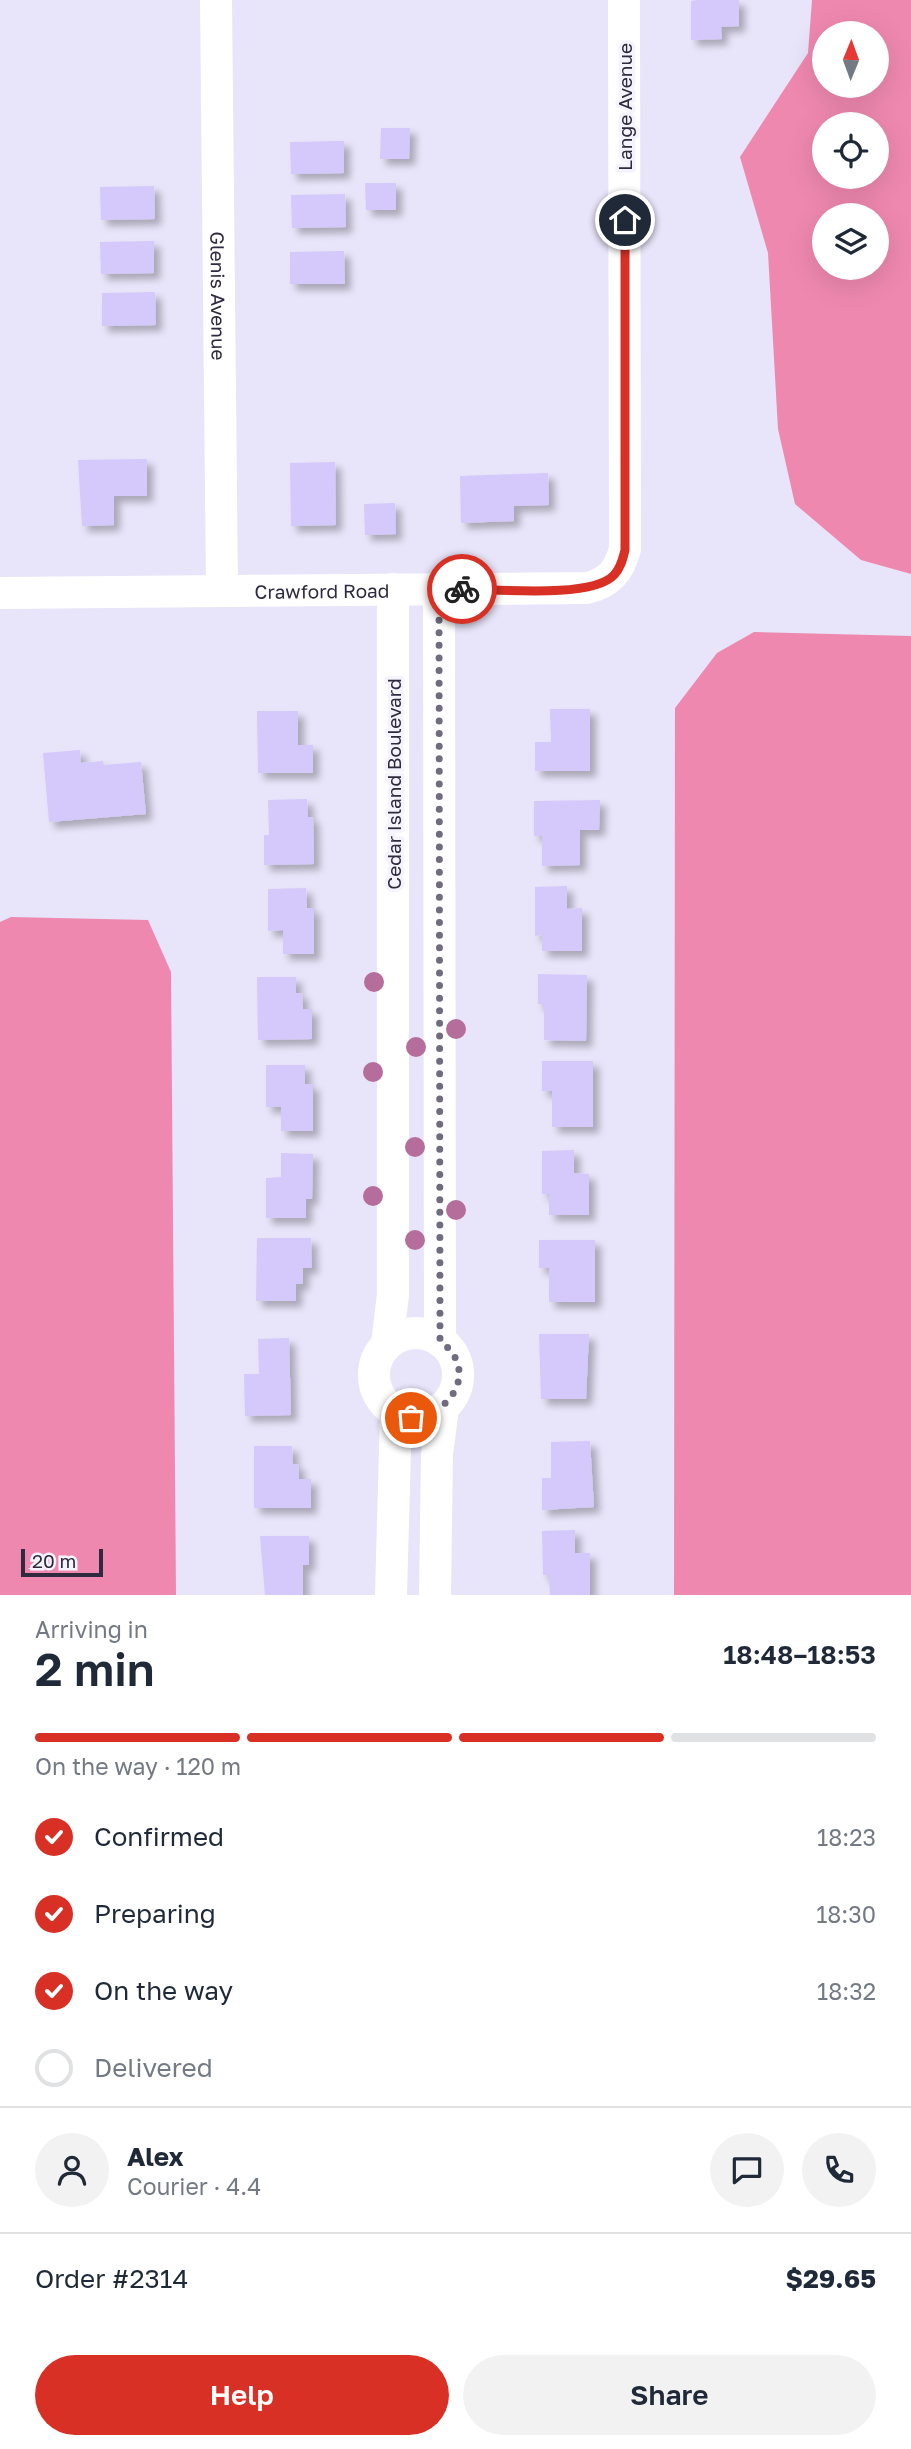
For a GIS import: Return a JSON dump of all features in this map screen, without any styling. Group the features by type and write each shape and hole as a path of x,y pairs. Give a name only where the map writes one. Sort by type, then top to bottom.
{"street":[{"name":"Glenis Avenue","path":"216,0 222,590"},
{"name":"Lange Avenue","path":"624,0 625,550"},
{"name":"Crawford Road","path":"0,593 587,588 615,575 625,550"},
{"name":"Cedar Island Boulevard","path":"393,589 393,1295 387,1343 377,1357 373,1373 375,1389 383,1403 396,1413"},
{"path":"439,589 440,1341"},
{"path":"392,979 440,978"},
{"path":"387,1343 402,1335 418,1333 440,1341 450,1349 457,1363 458,1379 454,1396 443,1408 428,1416 411,1418 396,1413 391,1595"},
{"path":"436,1595 437,1454 443,1408"}],"shaded area":[{"path":"812,0 911,0 911,574 861,560 795,504 778,429 768,253 740,157 808,53"},
{"path":"754,632 911,636 911,1595 674,1595 675,708 717,653"},
{"path":"11,917 148,920 171,972 176,1595 0,1595 0,922"}],"building":[{"path":"739,0 739,26 721,27 722,39 691,40 691,1"},
{"path":"381,128 410,128 409,159 380,159"},
{"path":"344,141 344,173 291,174 290,142"},
{"path":"365,183 396,183 396,210 366,210"},
{"path":"154,186 155,219 101,220 100,187"},
{"path":"345,194 346,227 292,228 291,195"},
{"path":"154,241 154,273 101,274 100,242"},
{"path":"344,251 345,284 290,284 290,252"},
{"path":"155,292 156,325 102,326 102,293"},
{"path":"147,459 147,496 114,496 114,525 82,526 78,460"},
{"path":"335,462 336,525 291,526 290,463"},
{"path":"548,473 549,505 514,506 514,521 461,523 460,476"},
{"path":"395,503 396,534 365,535 364,504"},
{"path":"550,709 590,709 590,771 535,771 535,742 551,742"},
{"path":"257,711 298,711 298,745 313,745 313,773 258,773"},
{"path":"80,750 81,763 103,761 104,765 141,762 146,814 49,822 43,753"},
{"path":"307,799 308,817 313,817 314,864 264,865 264,835 269,835 268,800"},
{"path":"600,800 599,830 580,830 580,865 542,866 542,836 534,836 534,801"},
{"path":"567,886 567,909 582,908 582,951 542,951 542,935 535,936 535,887"},
{"path":"306,888 307,908 314,908 314,954 283,954 283,930 268,931 268,889"},
{"path":"538,974 587,975 586,1041 544,1040 544,1004 538,1004"},
{"path":"257,977 296,977 296,993 302,993 303,1009 312,1009 312,1039 258,1040"},
{"path":"542,1061 593,1061 593,1127 552,1127 552,1091 542,1091"},
{"path":"266,1065 305,1065 305,1084 313,1084 313,1131 281,1131 281,1107 266,1107"},
{"path":"574,1150 574,1173 589,1174 589,1215 549,1215 549,1194 542,1194 542,1151"},
{"path":"281,1153 313,1154 312,1199 306,1199 306,1218 266,1218 266,1178 281,1177"},
{"path":"257,1238 311,1238 312,1268 303,1268 303,1284 296,1284 296,1301 256,1301"},
{"path":"539,1240 595,1240 595,1302 549,1302 549,1268 539,1268"},
{"path":"539,1334 589,1334 586,1399 541,1399"},
{"path":"289,1338 291,1415 245,1416 244,1374 259,1374 258,1339"},
{"path":"590,1441 594,1507 542,1510 542,1478 551,1478 551,1442"},
{"path":"254,1446 292,1446 293,1464 299,1465 299,1479 311,1479 311,1508 254,1508"},
{"path":"575,1530 575,1553 590,1553 590,1595 550,1595 549,1575 543,1575 542,1531"},
{"path":"260,1536 309,1536 309,1565 303,1565 303,1595 265,1595"}],"way so far":[{"path":"411,1418 428,1416 443,1408 454,1396 458,1379 457,1363 450,1349 440,1341 439,589 462,589"}],"route":[{"path":"462,589 587,588 615,575 622,563 625,550 625,220"}]}
